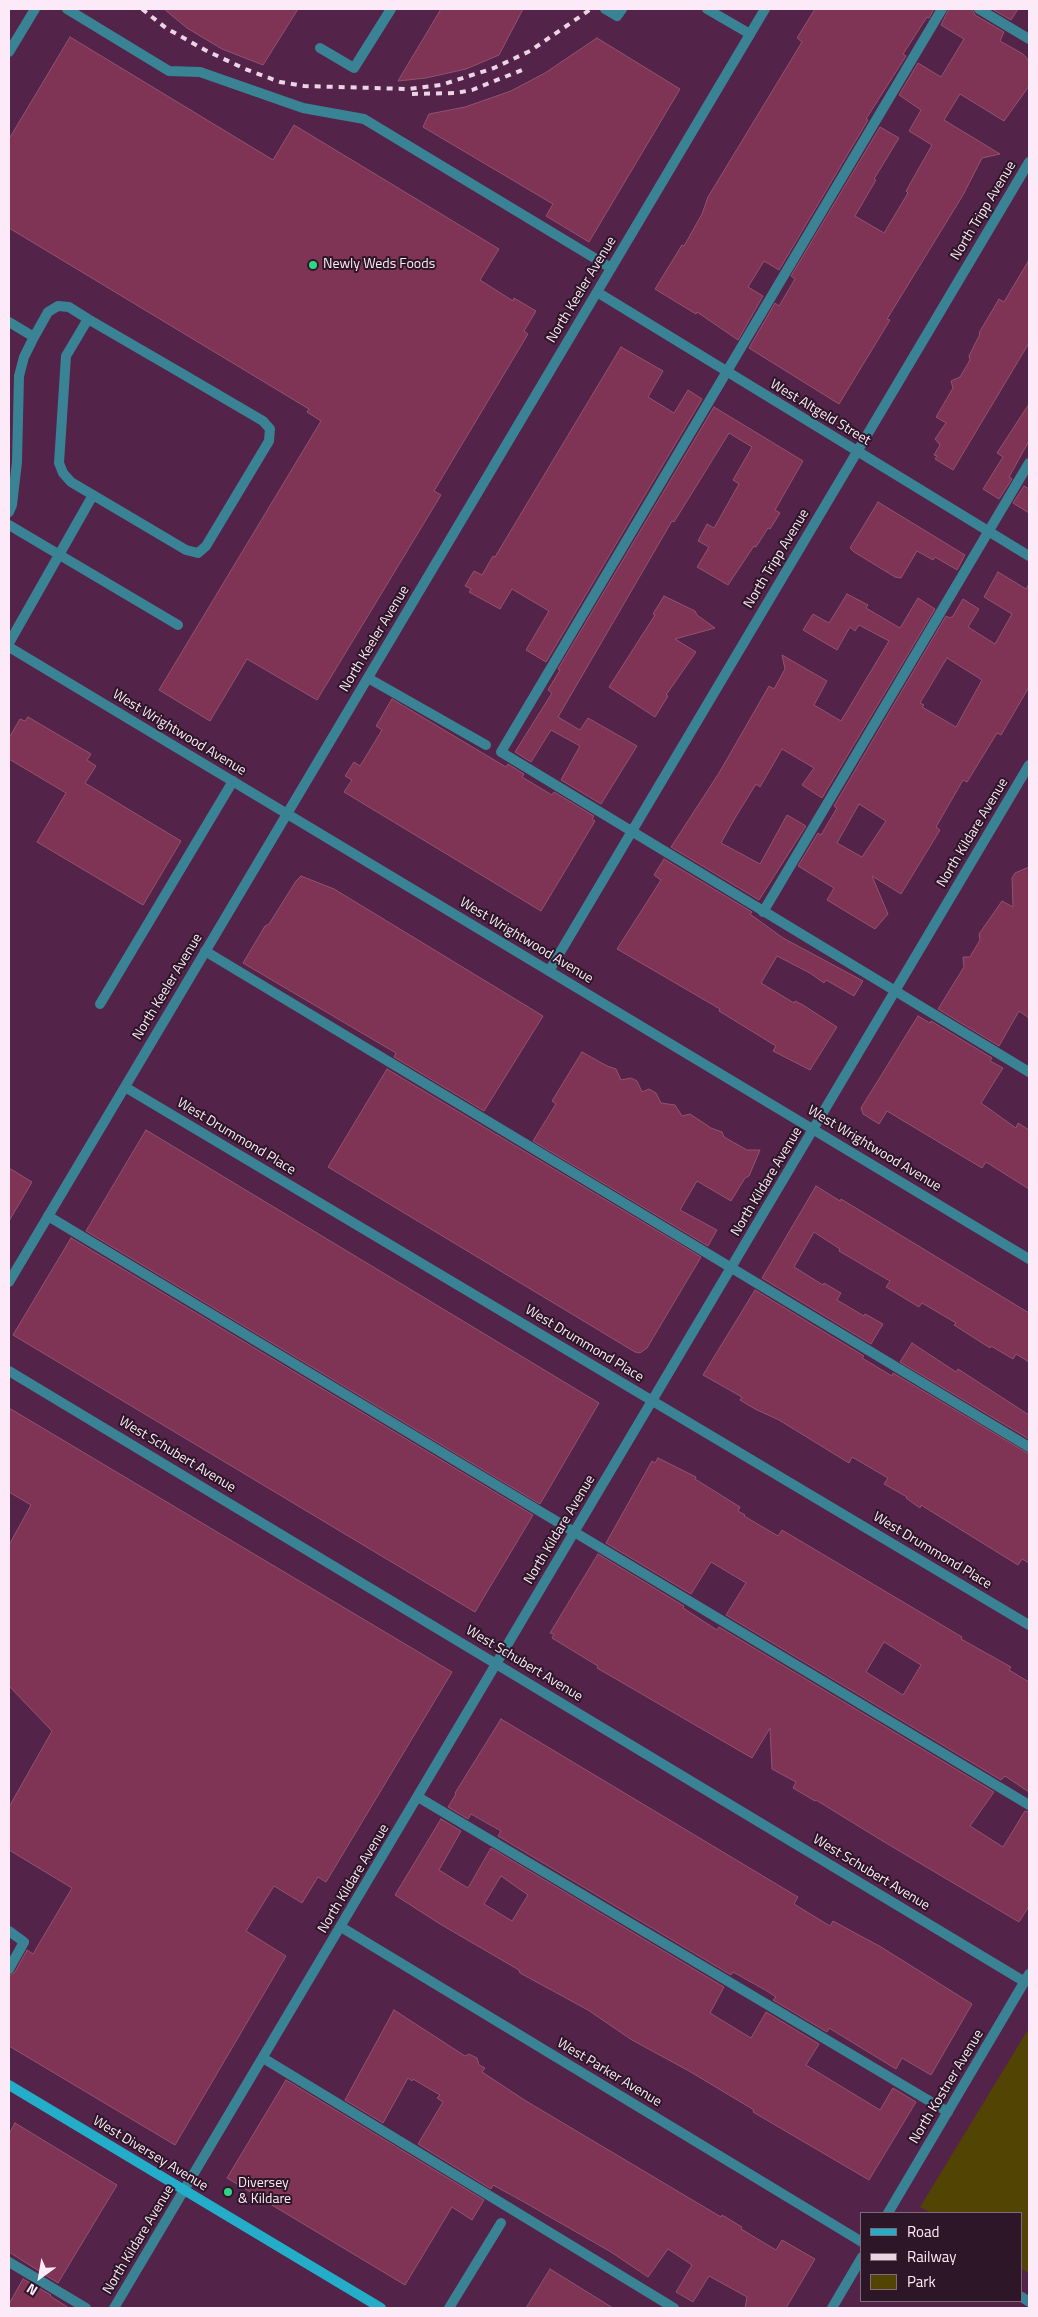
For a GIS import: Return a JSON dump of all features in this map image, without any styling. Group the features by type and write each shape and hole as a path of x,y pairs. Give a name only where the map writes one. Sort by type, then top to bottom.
{"main road":[{"name":"West Diversey Avenue","path":"9,2085 380,2308"}],"street":[{"path":"9,52 35,9"},
{"path":"67,9 169,71 200,72 303,108 364,119 611,268"},
{"path":"320,48 354,68 391,9"},
{"path":"605,9 617,16 622,9"},
{"path":"707,9 750,34"},
{"name":"North Keeler Avenue","path":"9,1282 765,9"},
{"path":"942,9 501,752 763,912 1028,1069"},
{"path":"979,9 1029,39"},
{"name":"North Tripp Avenue","path":"549,971 1029,162"},
{"name":"West Altgeld Street","path":"597,292 1029,556"},
{"path":"9,512 12,505 17,462 19,376 24,357 34,337 48,312 58,306 69,307 88,318 263,421 270,430 269,442 206,546 198,553 186,550 71,482 63,473 60,462 66,356 88,318"},
{"path":"9,322 34,337"},
{"path":"763,912 1029,463"},
{"path":"9,643 93,495"},
{"path":"9,525 178,625"},
{"name":"West Wrightwood Avenue","path":"9,647 1029,1258"},
{"path":"368,678 486,745"},
{"name":"North Kildare Avenue","path":"114,2308 1029,766"},
{"path":"100,1004 233,781"},
{"path":"205,951 1029,1447"},
{"name":"West Drummond Place","path":"125,1087 1029,1625"},
{"path":"48,1216 1029,1805"},
{"name":"West Schubert Avenue","path":"9,1371 1027,1978"},
{"path":"418,1797 948,2112"},
{"name":"West Parker Avenue","path":"341,1927 860,2241"},
{"path":"9,1931 24,1942 9,1970"},
{"name":"North Kostner Avenue","path":"889,2212 1027,1978"},
{"path":"263,2058 674,2308"},
{"path":"449,2308 501,2223"},
{"path":"832,2308 860,2260"},
{"path":"9,2262 86,2308"}],"green space":[{"path":"1029,2028 1029,2273 1023,2270 1023,2212 929,2212 920,2207"}],"building":[{"path":"164,9 298,9 263,65 222,49 187,28"},
{"path":"441,9 523,9 499,55 466,69 426,78 398,81"},
{"path":"815,9 934,9 903,54 906,56 866,119 868,120 779,270 764,261 748,287 763,296 738,340 697,312 696,314 655,289 682,245 684,246 702,214 708,197 802,42 797,38"},
{"path":"949,9 972,9 975,15 1004,32 1000,41 1023,54 1029,61 1029,86 1004,121 960,94 944,120 1000,154 982,158 963,195 887,319 890,320 839,404 749,348 775,303 779,306 795,279 791,276 880,127 899,138 874,179 876,180 855,216 884,233 908,193 906,191 932,145 909,131 921,110 899,95 918,63 941,77 964,39 941,25"},
{"path":"992,9 1018,9 1011,20"},
{"path":"70,37 273,160 294,125 499,249 480,280 513,301 514,298 536,311 524,331 528,334 434,491 441,495 317,700 247,659 210,721 159,690 321,421 307,412 309,409 9,228 9,139"},
{"path":"597,38 680,89 589,242 546,216 553,204 423,127 429,114 465,107 511,91 545,73"},
{"path":"1029,260 1029,343 953,470 935,459 937,456 934,455 940,445 935,439 946,423 936,417 953,388 951,381 960,377 970,360 969,356 979,333 999,299 1004,302"},
{"path":"621,347 663,371 648,397 674,413 688,390 702,399 546,662 526,650 549,611 512,589 500,609 469,592 471,589 465,586 474,571 482,575 493,556 495,557"},
{"path":"1029,404 1029,441 1009,477 1012,479 999,499 983,489 1003,457 997,453"},
{"path":"714,407 803,461 775,510 780,513 756,547 754,546 728,585 697,567 709,547 698,541 707,524 714,528 739,484 733,480 752,447 729,433 674,522 672,521 558,717 580,730 588,718 637,746 601,804 561,780 580,746 551,730 531,762 515,752 552,693 548,690 560,670 558,669"},
{"path":"1024,486 1029,489 1029,513 1013,503"},
{"path":"878,502 965,555 957,570 935,557 933,560 917,551 901,578 895,577 854,552 850,548"},
{"path":"998,572 1026,589 1029,584 1029,687 1001,735 997,733 967,782 963,780 936,827 940,830 901,894 872,876 888,914 875,929 827,900 834,888 798,866 818,833 821,835 837,808 834,806 946,616 950,618 953,616 963,599 979,609 968,627 995,644 1012,614 984,597","holes":["947,658 982,680 956,727 922,707 924,705 920,703","859,804 886,821 862,857 837,843"]},
{"path":"847,594 868,605 866,608 900,628 918,598 935,609 822,798 802,785 814,768 782,749 760,787 756,784 735,818 721,843 760,864 787,815 806,826 759,900 671,847 719,773 769,686 774,689 785,669 782,655 827,681 814,705 841,721 889,641 859,625 855,631 850,627 837,650 803,630 813,614 829,623"},
{"path":"664,596 695,611 697,615 715,628 675,639 696,652 666,695 668,696 655,717 609,687 655,615 653,614"},
{"path":"392,699 506,767 508,764 524,774 522,777 552,795 554,792 594,816 592,819 595,821 541,911 344,792 352,780 345,776 354,762 360,766 382,730 376,726"},
{"path":"28,717 91,754 87,760 96,766 85,783 181,841 143,905 37,842 66,793 9,759 9,738 20,719 25,721"},
{"path":"664,859 752,912 750,914 783,938 863,981 854,996 826,980 824,983 810,973 777,956 761,983 794,1003 795,1001 803,1005 837,1027 810,1070 773,1051 776,1046 719,1011 720,1009 617,949 661,880 654,875"},
{"path":"1029,867 1029,1018 1019,1011 999,1046 938,1009 964,967 963,957 970,957 980,940 979,934 1002,901 1013,907 1012,878 1015,873"},
{"path":"301,876 334,889 543,1016 484,1111 394,1057 396,1053 243,963 265,926 269,924"},
{"path":"918,1016 930,1023 931,1021 992,1058 990,1061 1003,1068 981,1103 1016,1128 1018,1123 1029,1130 1029,1189 986,1162 982,1168 887,1111 879,1124 863,1114 861,1108"},
{"path":"582,1052 616,1069 621,1080 631,1078 637,1081 642,1092 649,1089 656,1093 661,1103 675,1105 682,1116 690,1114 711,1128 722,1132 724,1137 747,1150 760,1150 749,1176 745,1178 731,1201 697,1181 680,1210 717,1230 708,1246 533,1141 556,1104 552,1101"},
{"path":"387,1069 701,1257 647,1348 640,1353 635,1352 328,1167"},
{"path":"146,1130 599,1403 540,1504 86,1231"},
{"path":"9,1168 32,1182 9,1221"},
{"path":"816,1186 840,1201 841,1199 1029,1313 1029,1362 1016,1354 1013,1359 991,1346 990,1348 954,1325 956,1323 922,1303 919,1307 886,1287 890,1281 839,1251 840,1249 814,1232 794,1267 823,1285 824,1283 841,1293 837,1300 864,1316 865,1314 883,1324 871,1344 762,1278"},
{"path":"71,1238 533,1515 475,1612 13,1335"},
{"path":"755,1290 864,1356 862,1358 892,1376 893,1373 1029,1454 1029,1563 1022,1559 1018,1565 921,1505 920,1508 907,1497 884,1484 888,1478 852,1457 849,1463 779,1420 740,1400 742,1397 703,1375"},
{"path":"912,1343 956,1372 958,1369 1029,1415 1029,1439 900,1362"},
{"path":"9,1408 452,1672 326,1882 318,1877 302,1903 274,1886 246,1931 286,1956 175,2145 9,2046 9,1976 15,1972 27,1950 33,1954 72,1888 9,1850 9,1807 52,1731 9,1686 9,1545 31,1505 9,1492"},
{"path":"658,1458 696,1477 695,1479 740,1507 738,1511 744,1516 778,1536 782,1530 962,1637 961,1639 1011,1667 1009,1670 1029,1682 1029,1792 1005,1776 1001,1780 726,1615 746,1583 711,1562 691,1594 606,1543 652,1461 655,1463","holes":["884,1642 921,1665 903,1695 866,1672"]},
{"path":"598,1554 684,1606 683,1608 717,1630 719,1627 994,1792 970,1826 1003,1847 1025,1811 1029,1812 1029,1906 1019,1922 793,1788 796,1782 772,1769 770,1728 752,1758 597,1668 598,1666 552,1638 554,1634 550,1633"},
{"path":"501,1719 798,1897 794,1904 830,1926 833,1921 881,1947 972,2004 931,2075 902,2058 896,2069 829,2028 827,2032 773,2000 776,1997 767,1991 733,1972 731,1975 498,1836 501,1831 471,1814 468,1819 448,1807"},
{"path":"441,1819 461,1831 439,1870 468,1888 491,1848 724,1987 710,2013 751,2038 766,2012 819,2044 806,2065 880,2110 893,2088 916,2102 869,2180 753,2112 754,2110 689,2071 632,2040 588,2010 520,1973 519,1970 440,1924 395,1895","holes":["501,1876 528,1895 512,1921 484,1904"]},
{"path":"394,2010 465,2056 469,2054 477,2058 479,2065 485,2068 482,2072 526,2101 721,2217 722,2215 776,2250 782,2240 815,2259 786,2308 745,2308 747,2297 709,2276 693,2302 676,2292 692,2265 668,2249 648,2277 611,2252 524,2202 493,2185 491,2189 418,2144 443,2102 437,2098 440,2095 413,2079 412,2081 408,2078 383,2123 345,2100"},
{"path":"286,2080 484,2200 472,2220 452,2207 405,2285 227,2178"},
{"path":"15,2123 117,2185 58,2283 9,2252 9,2134"},
{"path":"550,2269 613,2308 526,2308"},
{"path":"23,2279 69,2308 9,2308 9,2304"}],"railway":[{"path":"142,9 166,28 205,50 245,69 280,82 304,86 408,89 441,85 494,68 530,51 591,9"},
{"path":"412,94 456,93 472,90 527,68"}],"place":[{"name":"Newly Weds Foods","path":"313,265"},
{"name":"Diversey & Kildare","path":"228,2192"}]}
